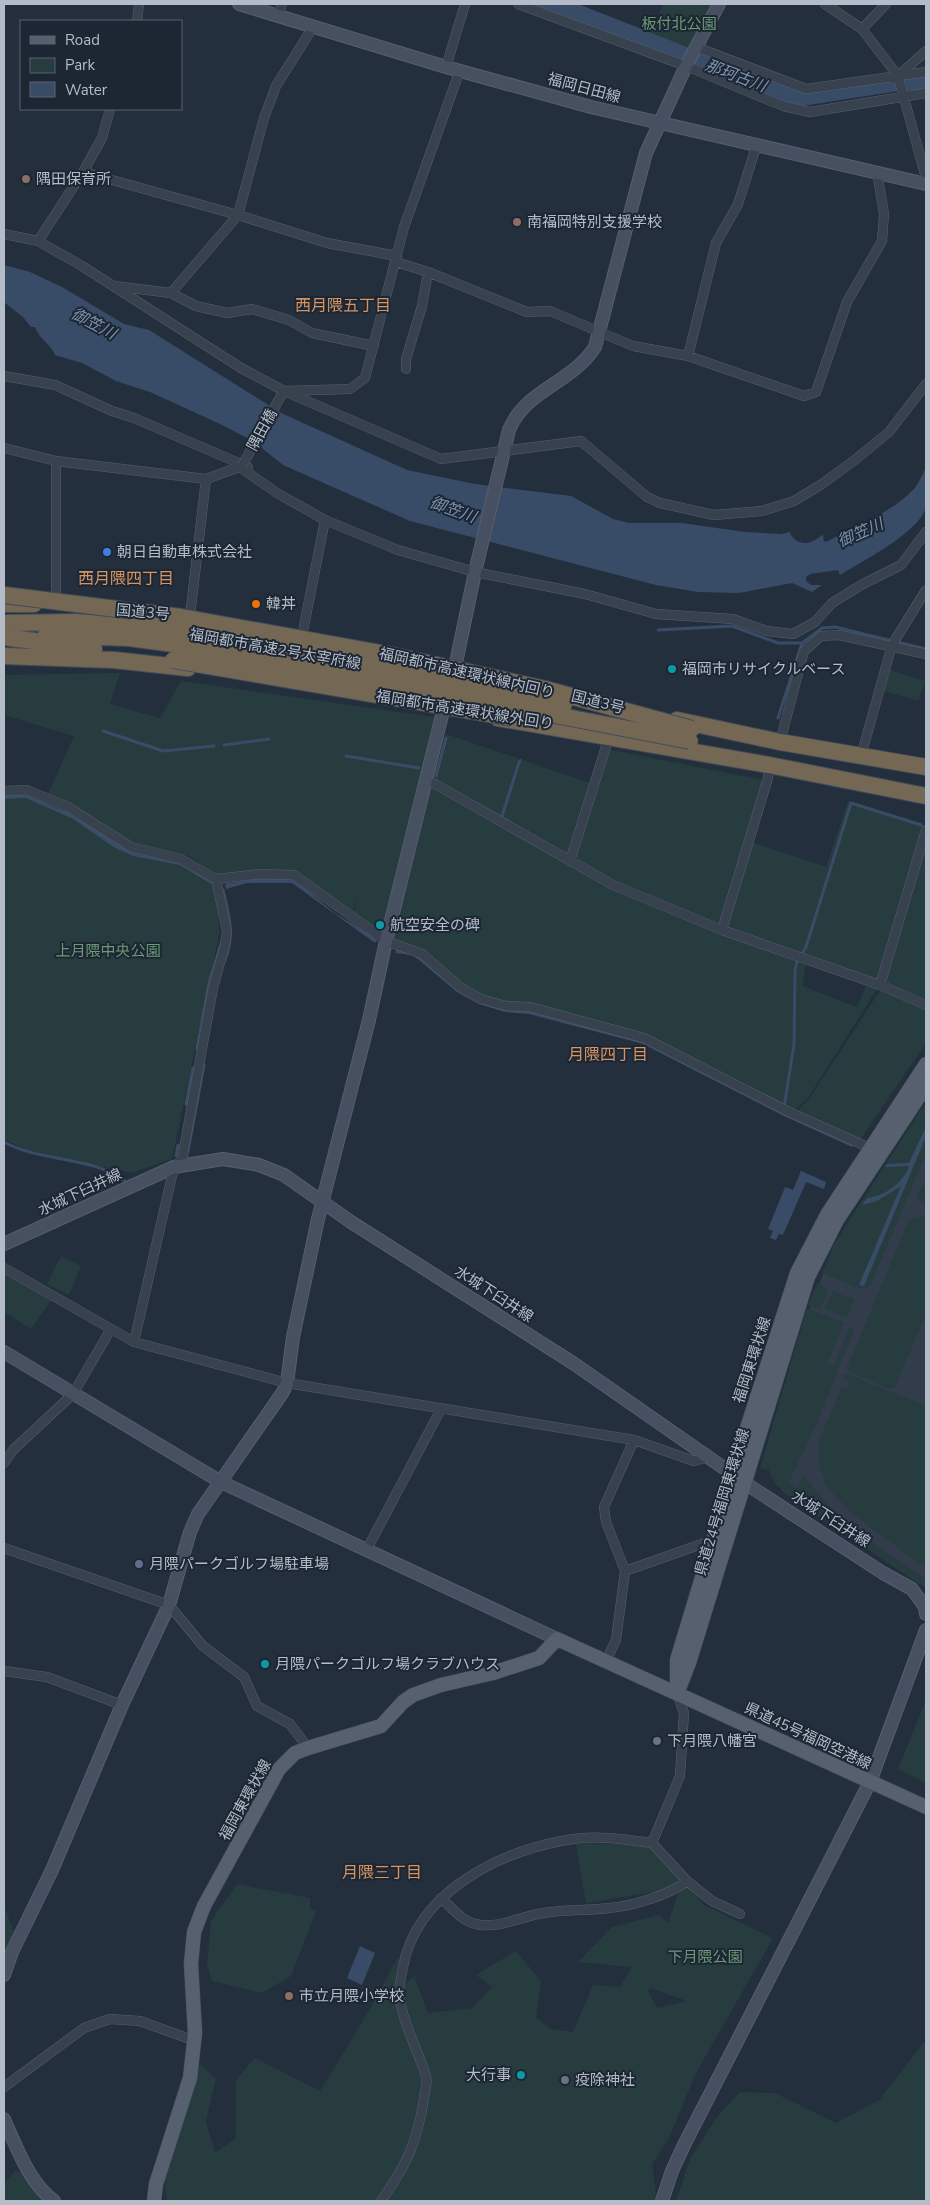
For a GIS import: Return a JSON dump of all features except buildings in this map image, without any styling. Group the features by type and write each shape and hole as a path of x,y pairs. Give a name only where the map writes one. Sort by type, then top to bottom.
{"highway":[{"name":"福岡都市高速環状線内回り","path":"4,595 252,628 386,654 545,690 691,735 926,773"},
{"name":"国道3号","path":"4,604 54,604 190,616 302,636 780,742 926,767"},
{"name":"福岡都市高速2号太宰府線","path":"4,623 75,622 130,632"},
{"name":"福岡都市高速2号太宰府線","path":"4,636 177,632 297,653 691,735"},
{"name":"福岡都市高速環状線外回り","path":"4,636 129,652 530,722 691,735 926,786"},
{"name":"国道3号","path":"4,656 114,660 238,673 769,765 926,796"}],"main road":[{"name":"福岡日田線","path":"239,4 280,10 313,27 446,67 591,107 926,184"},
{"path":"4,1975 12,1952 52,1870 122,1705 169,1604 190,1532 198,1514 284,1392 287,1383 293,1337 324,1203 443,709 456,670 476,568 503,453 515,416 528,401 579,367 595,346 646,154 686,66 719,4"},
{"name":"福岡東環状線","path":"677,1693 677,1660 733,1473 797,1273 814,1238 870,1148 926,1064"},
{"name":"県道24号福岡東環状線","path":"677,1693 689,1663 811,1269 837,1220 926,1086"},
{"name":"水城下臼井線","path":"4,1244 174,1167 223,1159 244,1161 284,1175 324,1203 580,1368 744,1482 883,1573 912,1588 925,1607 926,1614"},
{"path":"4,1352 221,1482 366,1552 677,1693"},
{"path":"662,2201 672,2171 684,2145 870,1782 926,1630"},
{"name":"福岡東環状線","path":"194,2041 195,2002 191,1964 193,1937 197,1922 279,1769 295,1753 381,1726 403,1702 427,1689 493,1673 539,1658 557,1639"},
{"name":"県道45号福岡空港線","path":"677,1693 926,1807"},
{"path":"154,2201 156,2184 190,2078 194,2041"},
{"path":"4,2119 26,2166 48,2197 54,2201"}],"street":[{"path":"137,20 139,4"},
{"path":"446,67 464,4"},
{"path":"518,4 686,66 783,106 810,112 926,93"},
{"path":"825,4 862,29 898,76 904,97 922,139 926,178"},
{"path":"862,29 886,4"},
{"path":"171,293 238,215 264,118 276,86 313,27"},
{"path":"696,47 806,89 926,72"},
{"path":"898,76 926,52"},
{"path":"283,392 350,389 365,378 404,227 460,70"},
{"path":"38,240 83,172 102,138 110,110"},
{"path":"688,356 716,243 738,204 757,144"},
{"path":"83,172 238,215 327,243 396,259 527,312 550,310 634,346 688,356 804,396 816,392 847,302 882,241 884,214 877,172"},
{"path":"4,234 38,240 241,368 283,392 440,460 503,453 580,441 647,497 660,504 714,515 762,511 794,501 822,484 856,460 889,432 926,384"},
{"path":"406,369 406,359 422,306 428,272"},
{"path":"112,286 171,293 196,306 227,312 252,309 290,320 312,332 374,346"},
{"path":"4,376 55,385 112,411 251,468 288,498"},
{"name":"隅田橋","path":"242,467 283,392"},
{"path":"4,448 56,461 206,479 242,467 276,493 325,520 398,550 577,592 656,614 733,619 767,631 793,634 815,622 832,603 863,584 901,565 926,532"},
{"path":"54,604 56,592 56,461"},
{"path":"190,616 206,479"},
{"path":"302,636 325,520"},
{"path":"861,756 892,645 926,590"},
{"path":"780,742 804,651 821,636 840,635 926,654"},
{"path":"570,861 608,737"},
{"path":"722,930 768,778 769,765"},
{"path":"426,781 435,784 613,885 722,930 880,986 926,1005"},
{"path":"4,791 27,790 68,807 131,847 180,859 216,879 261,874 294,875 386,941 422,954 460,987 481,999 506,1006 530,1007 644,1038 789,1112 870,1148"},
{"path":"880,986 926,830"},
{"path":"134,1342 174,1167 182,1160 213,988 225,946 227,931 216,879"},
{"path":"4,1268 134,1342 287,1383 634,1440 694,1461 709,1457"},
{"path":"4,1463 13,1450 73,1394 111,1329"},
{"path":"366,1552 441,1409"},
{"path":"606,1661 616,1640 625,1571 606,1522 604,1507 634,1440"},
{"path":"625,1571 713,1540"},
{"path":"4,1548 169,1604 204,1646 244,1677 258,1706 290,1724 308,1748"},
{"path":"4,1671 48,1677 122,1705"},
{"name":"福岡東環状線","path":"652,1843 680,1776 684,1713 677,1693"},
{"path":"381,2201 404,2168 420,2127 427,2078 408,2032 399,1992 406,1950 423,1919 441,1898 469,1876 520,1853 574,1838 652,1843 687,1881 712,1901 740,1914"},
{"path":"441,1898 464,1920 480,1925 504,1925 533,1915 563,1910 610,1908 673,1891 687,1881"},
{"path":"4,2087 84,2028 110,2019 140,2021 194,2041"}],"shaded area":[{"path":"926,1104 926,1588 785,1494 770,1475 769,1450 771,1433 807,1316 834,1245"}],"green space":[{"name":"板付北公園","path":"663,4 713,4 687,49 651,33"},
{"path":"890,670 925,681 918,701 884,691"},
{"path":"120,673 110,704 160,718 181,681 434,717 382,931 353,915 359,890 352,915 300,873 291,870 262,869 224,875 217,874 189,856 136,844 114,832 100,820 48,794 74,736 4,715 4,675"},
{"path":"446,734 590,783 570,852 565,854 436,780 434,777"},
{"path":"607,749 763,780 721,922 718,924 613,882 577,861 575,856"},
{"path":"434,788 612,889 806,965 802,986 857,1007 866,986 877,989 808,1098 793,1111 665,1045 482,997 392,941 429,789"},
{"name":"上月隈中央公園","path":"27,792 74,814 120,843 180,860 214,881 220,930 172,1159 132,1173 30,1152 4,1139 4,793"},
{"path":"848,801 923,823 877,979 729,929 726,925 751,842 826,867"},
{"path":"926,843 926,999 887,984 884,980"},
{"path":"881,989 926,1008 926,1043 860,1140 800,1114 799,1109 809,1099"},
{"path":"926,1102 926,1154 870,1286 863,1289 857,1288 822,1272 846,1225"},
{"path":"926,1179 926,1210 917,1196"},
{"path":"921,1216 926,1218 926,1314 895,1387 890,1389 850,1372 847,1368 909,1220"},
{"path":"61,1256 81,1266 69,1295 47,1284"},
{"path":"4,1273 52,1299 31,1329 4,1312"},
{"path":"817,1283 828,1291 820,1309 808,1305"},
{"path":"833,1291 854,1300 847,1318 825,1309"},
{"path":"807,1308 844,1323 827,1364 834,1366 848,1330 852,1328 853,1332 816,1425 789,1482 797,1488 804,1475 816,1491 844,1520 876,1545 926,1579 926,1588 791,1498 775,1484 769,1470 760,1468"},
{"path":"848,1374 926,1406 926,1568 855,1516 827,1487 819,1464 818,1443 842,1387 847,1389 850,1382 842,1379 843,1375"},
{"path":"926,1700 926,1783 898,1769"},
{"path":"576,1843 650,1845 683,1880 673,1889 586,1903"},
{"path":"237,1884 310,1898 310,1909 316,1911 291,1976 262,1993 212,1981 207,1965 211,1921"},
{"name":"下月隈公園","path":"689,1885 704,1905 773,1938 696,2073 669,2138 652,2164 657,2201 167,2201 163,2170 200,2064 216,2079 206,2121 215,2153 236,2138 236,2080 255,2058 320,2091 370,2009 399,1955 401,1988 414,1976 428,2013 472,2008 492,1987 476,1975 516,1951 541,1981 536,2018 551,2029 573,2032 593,1985 620,1987 632,1967 578,1962 612,1927 659,1915 668,1923 678,1894","holes":["650,1988 687,2001 657,2008 648,1991"]},
{"path":"4,1905 20,1949 4,1970"},
{"path":"924,2042 926,2046 926,2201 676,2201 690,2159 716,2118 740,2092 775,2093 836,2123 879,2100"},
{"path":"16,2170 64,2201 4,2201 4,2183"}],"water":[{"name":"那珂古川","path":"529,4 578,4 799,91 926,74 926,90 898,91 796,107"},
{"name":"御笠川","path":"4,265 30,272 62,287 124,324 149,330 281,413 407,470 475,484 571,496 613,519 629,523 682,523 745,532 781,534 790,532 793,538 802,543 810,542 823,535 824,542 828,541 885,511 906,497 915,488 926,467 926,506 922,516 914,526 862,562 840,575 838,570 810,574 806,577 806,581 811,585 822,585 812,592 792,583 739,593 698,592 656,585 410,521 283,465 253,441 220,424 150,392 116,381 82,363 55,355 35,327 31,327 23,317 4,302"},
{"path":"522,758 503,818 500,817 518,761"},
{"path":"4,794 27,794 68,812 134,852 182,861 213,882 211,884 180,865 133,856 115,848 73,819 26,798 4,799"},
{"path":"261,878 288,878 297,882 336,914 377,939 375,943 292,883 247,883 226,889 225,884"},
{"path":"397,948 413,953 459,989 644,1040 854,1144 852,1147 782,1115 643,1044 529,1014 505,1012 479,1004 457,992 412,955 395,953"},
{"path":"926,1127 926,1136 864,1286 859,1285 901,1186 877,1201 862,1205 867,1198 886,1192 903,1178 909,1166 885,1167 887,1164 909,1163"},
{"path":"801,1171 826,1182 824,1189 806,1182 783,1235 779,1234 776,1240 770,1238 773,1231 768,1229 785,1187 793,1190"},
{"path":"360,1946 375,1953 362,1985 347,1978"}],"waterway":[{"path":"658,630 732,626 778,643 802,643"},
{"path":"778,718 802,643 822,628 835,627 926,649"},
{"path":"103,731 163,751 214,746"},
{"path":"436,776 446,738"},
{"path":"224,745 269,739"},
{"path":"346,756 419,768"},
{"path":"784,1107 794,1045 795,970 797,962 806,947 851,803 921,825"},
{"path":"223,890 229,917 230,933 230,942 225,960"},
{"path":"197,1049 209,983 221,944"},
{"path":"188,1151 204,1065"},
{"path":"186,1104 193,1068"},
{"path":"4,1142 19,1149 97,1167 125,1181"},
{"path":"176,1156 178,1145"}],"place":[{"name":"隅田保育所","path":"26,179"},
{"name":"南福岡特別支援学校","path":"517,222"},
{"name":"朝日自動車株式会社","path":"107,552"},
{"name":"韓丼","path":"256,604"},
{"name":"福岡市リサイクルベース","path":"672,669"},
{"name":"航空安全の碑","path":"380,925"},
{"name":"月隈パークゴルフ場駐車場","path":"139,1564"},
{"name":"月隈パークゴルフ場クラブハウス","path":"265,1664"},
{"name":"下月隈八幡宮","path":"657,1741"},
{"name":"市立月隈小学校","path":"289,1996"},
{"name":"大行事","path":"521,2075"},
{"name":"疫除神社","path":"565,2080"}],"district":[{"name":"西月隈五丁目","path":"343,305"},
{"name":"西月隈四丁目","path":"126,578"},
{"name":"月隈四丁目","path":"608,1054"},
{"name":"月隈三丁目","path":"382,1872"}]}
